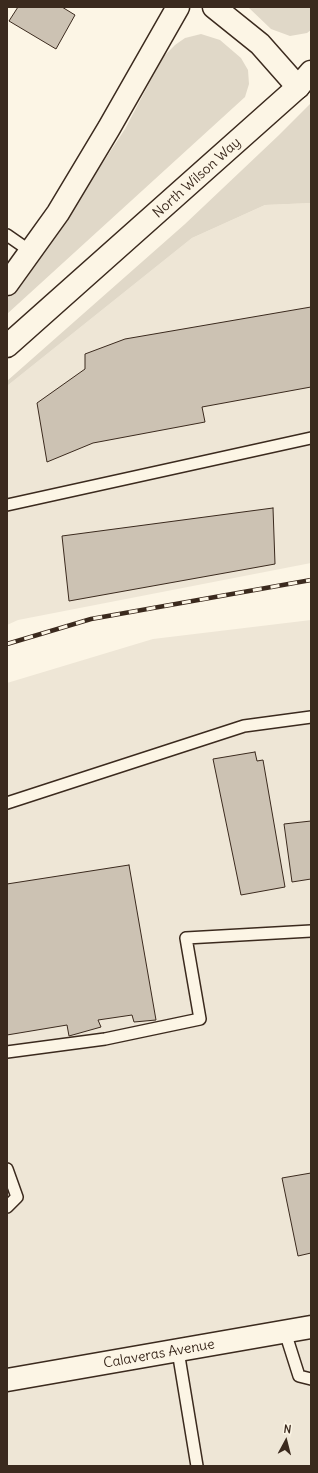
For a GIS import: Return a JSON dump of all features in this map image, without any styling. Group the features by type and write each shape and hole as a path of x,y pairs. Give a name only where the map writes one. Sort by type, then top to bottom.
{"main road":[{"path":"7,284 58,213 109,128 178,7"},
{"name":"North Wilson Way","path":"7,346 304,80 214,7"},
{"name":"Calaveras Avenue","path":"7,1380 311,1327"}],"lane":[{"path":"7,236 30,251"},
{"path":"7,505 311,438"},
{"path":"7,803 244,726 311,717"},
{"path":"7,1052 105,1039 200,1018 186,938 311,931"},
{"path":"7,1169 17,1197 7,1207"},
{"path":"285,1332 299,1376 311,1379"},
{"path":"178,1351 197,1466"}],"shaded area":[{"path":"248,7 311,7 311,30 307,33 290,36 271,29"},
{"path":"201,34 220,40 241,58 248,70 249,84 245,97 7,314 7,299 26,276 125,129 163,57 175,45 185,38"},
{"path":"311,103 311,203 265,205 192,238 7,386 7,381 185,224"},
{"path":"311,203 311,563 18,620 7,625 7,386 192,238 265,205"},
{"path":"311,620 311,1466 7,1466 7,683 153,639"}],"building":[{"path":"18,7 62,7 75,15 56,49 9,21"},
{"path":"311,307 311,387 202,407 205,422 93,443 47,462 37,403 85,369 85,354 125,339"},
{"path":"273,508 275,564 69,601 62,536"},
{"path":"255,752 257,761 263,760 285,887 241,895 213,759"},
{"path":"311,821 311,879 292,882 284,824"},
{"path":"129,865 156,1020 134,1022 132,1015 98,1020 101,1027 69,1036 67,1025 7,1035 7,884"},
{"path":"311,1173 311,1253 298,1256 282,1178"}],"railway":[{"path":"7,644 91,619 311,580"}]}
